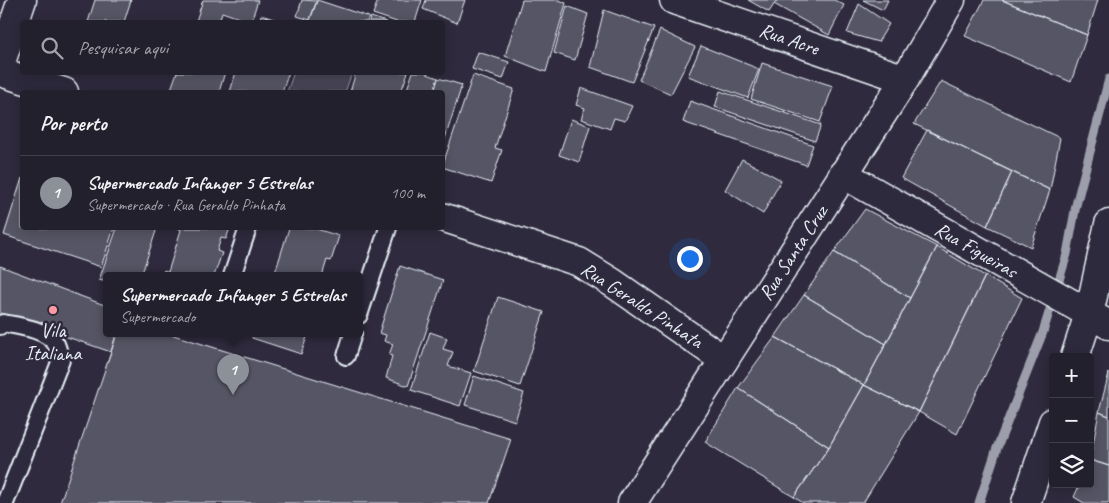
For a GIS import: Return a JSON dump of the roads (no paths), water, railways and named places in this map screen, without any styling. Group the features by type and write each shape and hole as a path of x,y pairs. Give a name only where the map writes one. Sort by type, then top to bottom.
{"street":[{"path":"0,65 22,0"},
{"name":"Rua Acre","path":"674,0 905,79"},
{"name":"Rua Santa Cruz","path":"632,503 905,79 951,0"},
{"path":"0,72 58,90"},
{"name":"Rua Figueiras","path":"844,174 1099,320"},
{"name":"Rua Geraldo Pinhata","path":"445,218 579,262 613,283 724,360"},
{"path":"1078,353 1099,320 1109,224"},
{"path":"1026,503 1049,434"}],"lane":[{"path":"233,272 247,230"},
{"path":"363,303 387,230"},
{"path":"0,326 3,323 16,325 43,333 56,344 61,360 5,503"},
{"path":"346,356 352,337"}],"waterway":[{"path":"979,503 997,448 1043,332 1067,254 1076,205 1109,79"}],"place":[{"name":"Vila Italiana","path":"53,310"},
{"name":"Supermercado Infanger 5 Estrelas","path":"233,395"}]}
